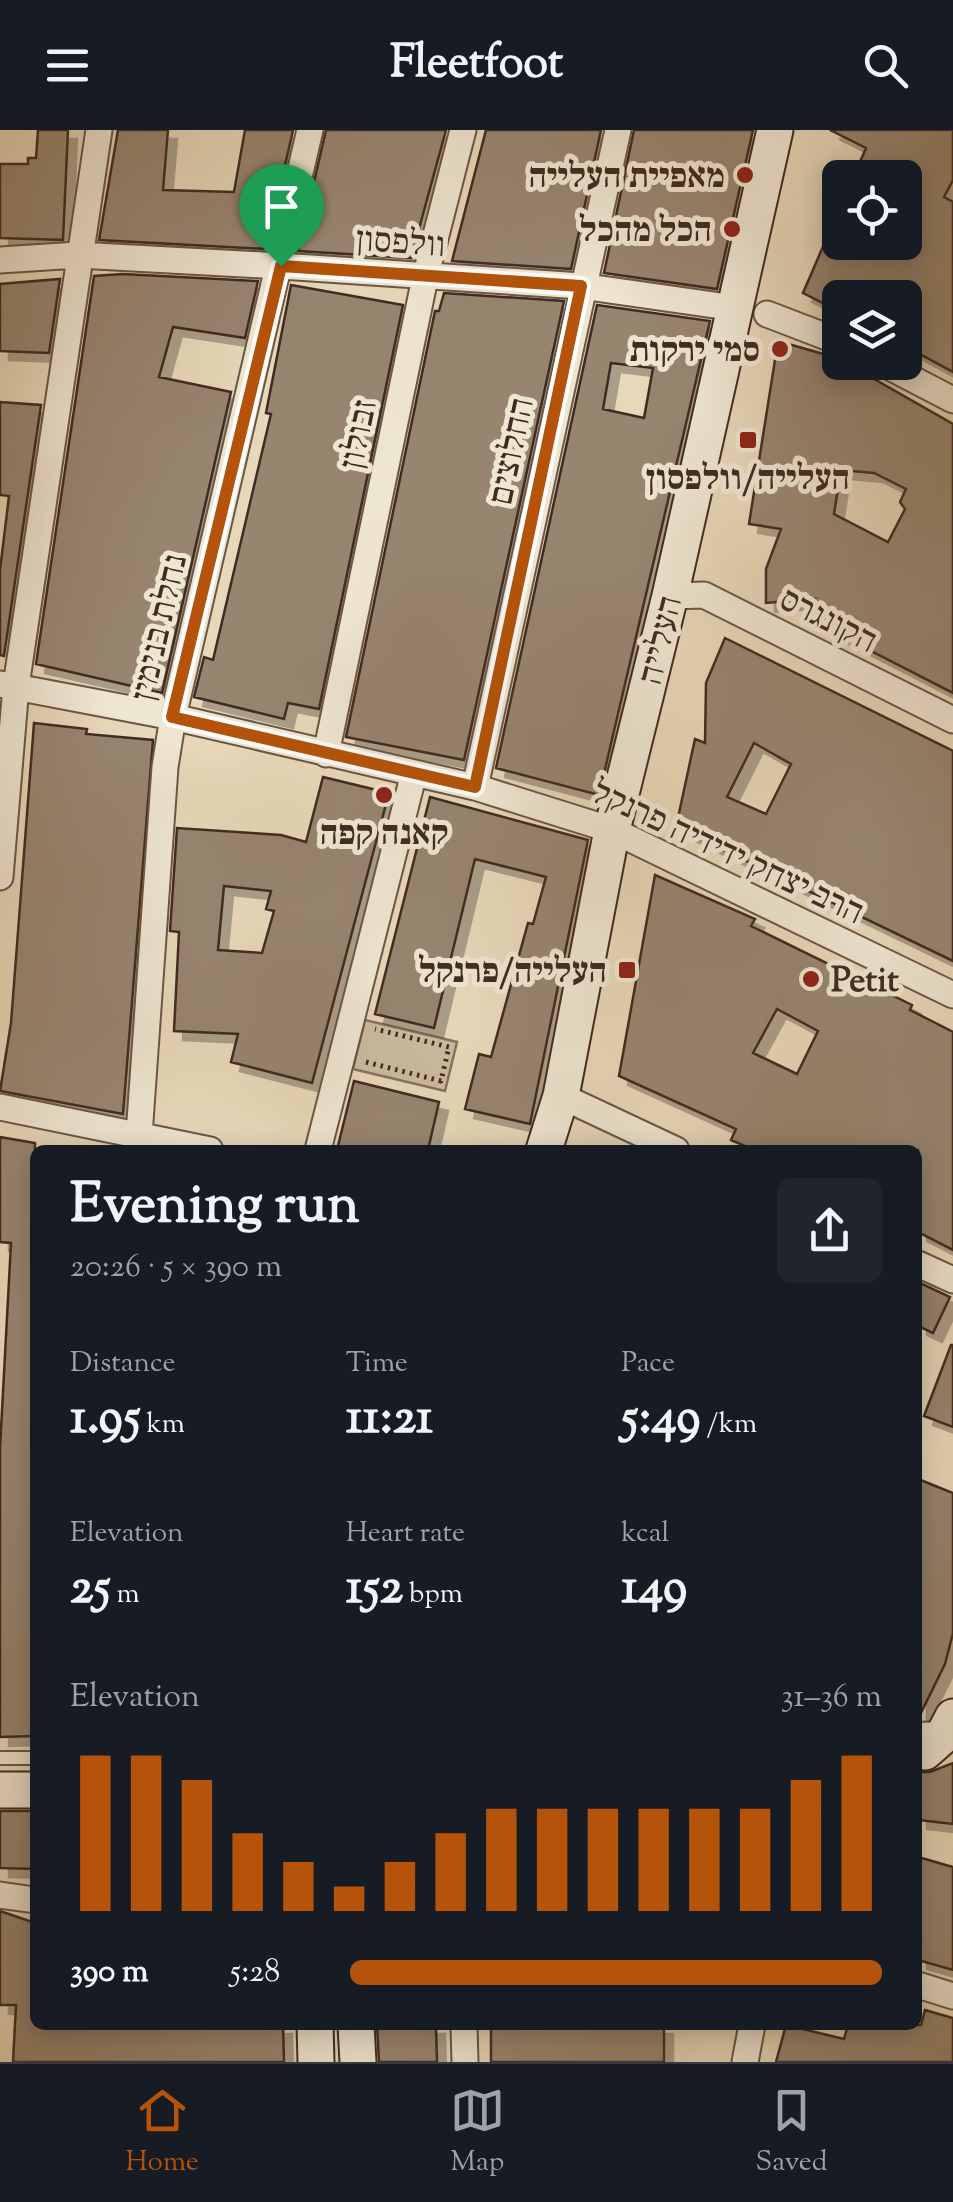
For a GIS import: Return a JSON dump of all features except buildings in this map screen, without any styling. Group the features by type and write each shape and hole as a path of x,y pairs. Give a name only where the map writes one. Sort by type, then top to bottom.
{"street":[{"path":"0,876 8,685 100,130"},
{"name":"נחלת בנימין","path":"139,1142 172,717 310,130"},
{"name":"זבולון","path":"326,754 425,278 463,130"},
{"name":"החלוצים","path":"475,787 618,130"},
{"name":"העלייה","path":"546,1145 561,1096 612,830 670,596 751,311 775,130"},
{"name":"וולפסון","path":"0,260 78,255 581,286 751,311 822,336"},
{"path":"915,380 953,400"},
{"name":"הקונגרס","path":"670,596 704,595 953,720"},
{"name":"הרב יצחק ידידיה פרנקל","path":"8,685 172,717 475,787 612,830 953,995"},
{"path":"319,1145 414,773"},
{"path":"561,1096 665,1145"},
{"path":"0,1107 139,1142 166,1145"},
{"path":"922,1266 953,1280"},
{"path":"0,1790 30,1790"},
{"path":"0,1895 30,1899"},
{"path":"922,1987 953,1996"},
{"path":"315,2030 316,2062"},
{"path":"356,2030 358,2062"},
{"path":"464,2030 466,2062"},
{"path":"745,2062 751,2030"}],"lane":[{"path":"0,1758 30,1758"}],"path":[{"path":"363,1062 441,1081 450,1047 364,1026"}],"shaded area":[{"path":"365,1020 457,1042 445,1091 353,1069"}],"place":[{"name":"מאפיית העלייה","path":"745,175"},
{"name":"הכל מהכל","path":"732,229"},
{"name":"סמי ירקות","path":"780,349"},
{"name":"העלייה/וולפסון","path":"748,440"},
{"name":"קאנה קפה","path":"384,795"},
{"name":"העלייה/פרנקל","path":"627,970"},
{"name":"Petit","path":"811,979"}],"route":[{"path":"281,266 581,286 475,787 172,717 281,266"}]}
